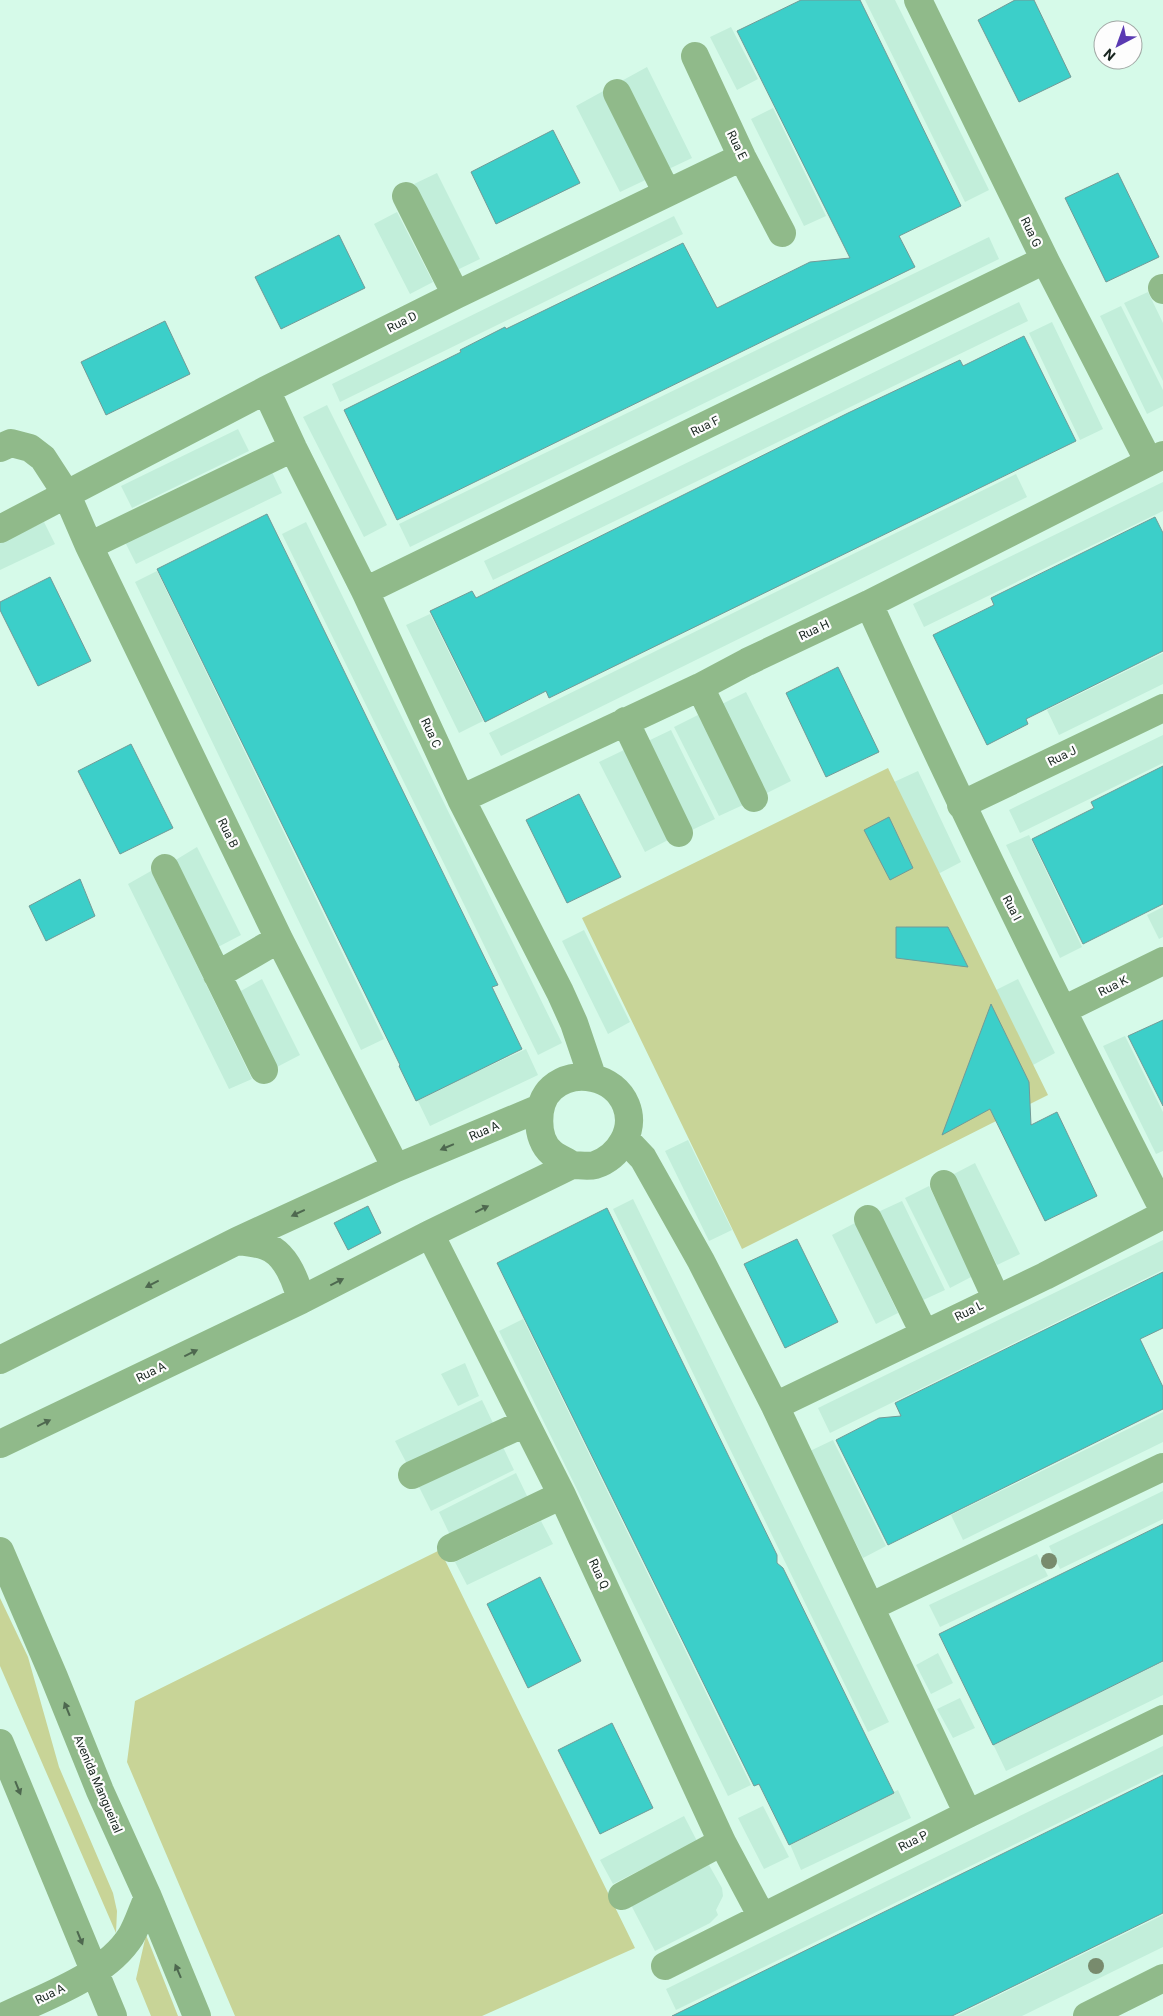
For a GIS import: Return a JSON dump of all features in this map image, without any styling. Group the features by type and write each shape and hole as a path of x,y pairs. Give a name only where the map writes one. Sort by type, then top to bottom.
{"street":[{"name":"Rua G","path":"918,0 1044,260 1156,458"},
{"name":"Rua E","path":"695,56 742,157 782,233"},
{"path":"617,93 667,193"},
{"name":"Rua D","path":"0,529 266,390 456,295 742,157"},
{"path":"406,196 456,295"},
{"name":"Rua F","path":"365,591 1044,260"},
{"name":"Rua C","path":"266,390 292,448 365,591 461,799 560,992 574,1023 592,1076"},
{"name":"Rua B","path":"0,448 11,443 30,448 43,458 67,495 89,546 279,939 396,1168"},
{"path":"89,546 292,448"},
{"name":"Rua H","path":"461,799 700,687 747,662 869,604 1156,458"},
{"name":"Rua I","path":"869,604 962,805 1093,1072 1163,1209"},
{"path":"700,687 754,798"},
{"name":"Rua J","path":"962,805 1163,708"},
{"path":"625,721 679,833"},
{"path":"165,868 264,1070"},
{"path":"218,974 279,939"},
{"name":"Rua K","path":"1063,1010 1163,961"},
{"path":"572,1165 551,1153 540,1131 540,1108 552,1089 558,1085 570,1078 592,1076 612,1086 626,1104 629,1122 625,1139 643,1158 702,1261 775,1406 968,1814"},
{"name":"Rua A","path":"0,1360 237,1241 396,1168 540,1108"},
{"name":"Rua A","path":"0,1444 301,1300 430,1234 572,1165 593,1166 612,1156 625,1139"},
{"path":"944,1184 996,1298"},
{"name":"Rua L","path":"775,1406 1045,1276 1163,1215"},
{"path":"868,1219 924,1333"},
{"name":"Rua Q","path":"430,1234 562,1495 722,1842 762,1917"},
{"path":"237,1241 267,1246 280,1258 294,1277 301,1300"},
{"path":"412,1475 525,1423"},
{"path":"870,1607 1163,1467"},
{"path":"452,1548 562,1495"},
{"name":"Avenida Mangueiral","path":"0,1551 54,1677 100,1792 148,1897 197,2016"},
{"name":"Rua P","path":"665,1966 968,1814 1163,1719"},
{"path":"0,1743 113,2016"},
{"path":"622,1896 722,1842"},
{"name":"Rua A","path":"5,2016 94,1972 118,1952 130,1936 148,1897"},
{"path":"1087,2016 1163,1978"}],"shaded area":[{"path":"865,0 895,0 989,190 965,202"},
{"path":"731,27 758,79 737,90 710,37"},
{"path":"647,67 692,158 620,192 576,106"},
{"path":"773,108 826,216 804,226 751,119"},
{"path":"437,173 480,259 457,270 414,184"},
{"path":"397,212 433,282 410,294 374,224"},
{"path":"674,216 683,234 340,402 332,384"},
{"path":"989,237 999,259 410,547 399,524"},
{"path":"1148,292 1163,323 1163,381 1124,303"},
{"path":"1019,302 1028,321 493,580 484,561"},
{"path":"1121,306 1163,390 1163,406 1147,414 1100,316"},
{"path":"1052,322 1103,429 1080,440 1029,333"},
{"path":"327,405 387,525 364,537 303,417"},
{"path":"238,429 249,451 132,508 121,486"},
{"path":"271,470 282,493 136,564 125,542"},
{"path":"1016,474 1027,497 501,756 489,733"},
{"path":"1163,482 1163,511 924,627 913,604"},
{"path":"44,522 55,544 0,570 0,543"},
{"path":"306,522 562,1043 538,1055 282,534"},
{"path":"157,571 384,1039 361,1050 135,582"},
{"path":"430,614 483,721 459,733 406,625"},
{"path":"1163,653 1163,684 1059,735 1047,710"},
{"path":"746,692 791,781 767,793 722,704"},
{"path":"698,715 743,805 719,816 674,727"},
{"path":"671,730 715,819 692,830 648,741"},
{"path":"1163,735 1163,763 1020,833 1009,810"},
{"path":"624,750 668,840 645,852 599,762"},
{"path":"918,771 961,862 938,874 894,782"},
{"path":"1029,835 1082,947 1060,958 1006,845"},
{"path":"197,847 241,935 218,947 174,861"},
{"path":"151,871 252,1079 229,1089 128,884"},
{"path":"1163,907 1163,937 1159,939 1147,915"},
{"path":"584,930 630,1022 608,1034 562,941"},
{"path":"262,979 300,1055 277,1067 239,992"},
{"path":"1018,979 1055,1053 1033,1065 996,990"},
{"path":"1125,1036 1163,1112 1163,1151 1156,1154 1103,1046"},
{"path":"526,1049 538,1075 430,1126 417,1099"},
{"path":"688,1140 732,1230 709,1241 665,1151"},
{"path":"975,1163 1020,1254 997,1265 952,1175"},
{"path":"929,1186 973,1276 950,1288 905,1198"},
{"path":"633,1199 889,1722 868,1732 613,1209"},
{"path":"902,1201 945,1290 921,1301 878,1212"},
{"path":"855,1223 898,1313 876,1324 832,1235"},
{"path":"1163,1240 1163,1270 830,1433 818,1408"},
{"path":"523,1319 751,1785 728,1796 499,1331"},
{"path":"465,1363 479,1396 458,1406 441,1374"},
{"path":"482,1400 493,1423 407,1464 395,1441"},
{"path":"1163,1412 1163,1442 963,1540 951,1515"},
{"path":"833,1440 886,1546 863,1558 810,1451"},
{"path":"503,1447 514,1470 431,1511 419,1487"},
{"path":"516,1473 528,1498 450,1535 439,1512"},
{"path":"1163,1491 1163,1519 1060,1569 1049,1546"},
{"path":"541,1521 553,1544 467,1585 455,1562"},
{"path":"1037,1554 1048,1576 940,1627 929,1605"},
{"path":"938,1653 953,1683 931,1694 916,1665"},
{"path":"1163,1662 1163,1695 1006,1771 993,1744"},
{"path":"960,1698 975,1728 953,1738 937,1709"},
{"path":"1163,1746 1163,1772 676,2010 666,1989"},
{"path":"898,1790 911,1818 801,1870 789,1842"},
{"path":"763,1806 789,1857 764,1869 738,1818"},
{"path":"684,1816 697,1841 613,1884 600,1860"},
{"path":"709,1865 722,1888 723,1896 716,1910 718,1915 710,1923 655,1951 631,1905"},
{"path":"1163,1915 1163,1947 1022,2016 956,2016"}],"green space":[{"path":"888,768 1048,1095 742,1249 582,918"},
{"path":"440,1550 635,1948 482,2016 235,2016 127,1762 135,1701"},
{"path":"0,1598 28,1657 59,1767 113,1893 117,1911 116,1933 0,1666"},
{"path":"146,1935 178,2016 151,2016 136,1979"}],"building":[{"path":"801,0 860,0 961,206 899,236 915,267 397,520 344,410 461,352 460,350 505,327 506,329 683,243 717,308 810,262 850,258 737,31"},
{"path":"1015,0 1034,0 1071,77 1019,102 978,20"},
{"path":"553,130 580,183 496,224 471,172"},
{"path":"1118,173 1159,257 1106,282 1065,198"},
{"path":"339,235 365,288 281,329 255,277"},
{"path":"165,321 190,374 106,415 81,362"},
{"path":"1024,336 1076,441 549,698 546,691 485,722 430,611 472,591 476,598 848,413 960,360 963,366"},
{"path":"267,514 498,985 492,987 522,1049 416,1101 157,569"},
{"path":"1155,517 1163,533 1163,651 1026,719 1028,724 987,745 933,635 994,605 991,598"},
{"path":"50,577 91,661 38,686 0,610 0,602"},
{"path":"838,667 879,752 826,777 786,693"},
{"path":"131,744 173,828 120,854 78,771"},
{"path":"1163,766 1163,904 1083,944 1032,839 1094,808 1091,802"},
{"path":"579,794 621,877 567,903 526,820"},
{"path":"889,817 913,868 890,880 864,830"},
{"path":"80,879 95,916 46,941 29,906"},
{"path":"896,927 948,927 968,967 896,958"},
{"path":"991,1004 1029,1082 1031,1125 1057,1112 1097,1196 1045,1221 990,1109 942,1135"},
{"path":"1163,1020 1163,1106 1128,1036"},
{"path":"368,1206 381,1233 348,1250 334,1223"},
{"path":"607,1208 777,1555 777,1563 783,1568 894,1793 789,1845 759,1784 754,1786 497,1263"},
{"path":"797,1239 838,1322 785,1348 744,1264"},
{"path":"1163,1272 1163,1328 1140,1339 1163,1387 1163,1409 888,1545 836,1440 879,1418 901,1416 895,1403"},
{"path":"1163,1524 1163,1661 993,1745 939,1634"},
{"path":"540,1577 581,1661 528,1688 487,1604"},
{"path":"612,1723 653,1808 600,1834 558,1750"},
{"path":"1163,1775 1163,1913 952,2016 672,2016"}]}
